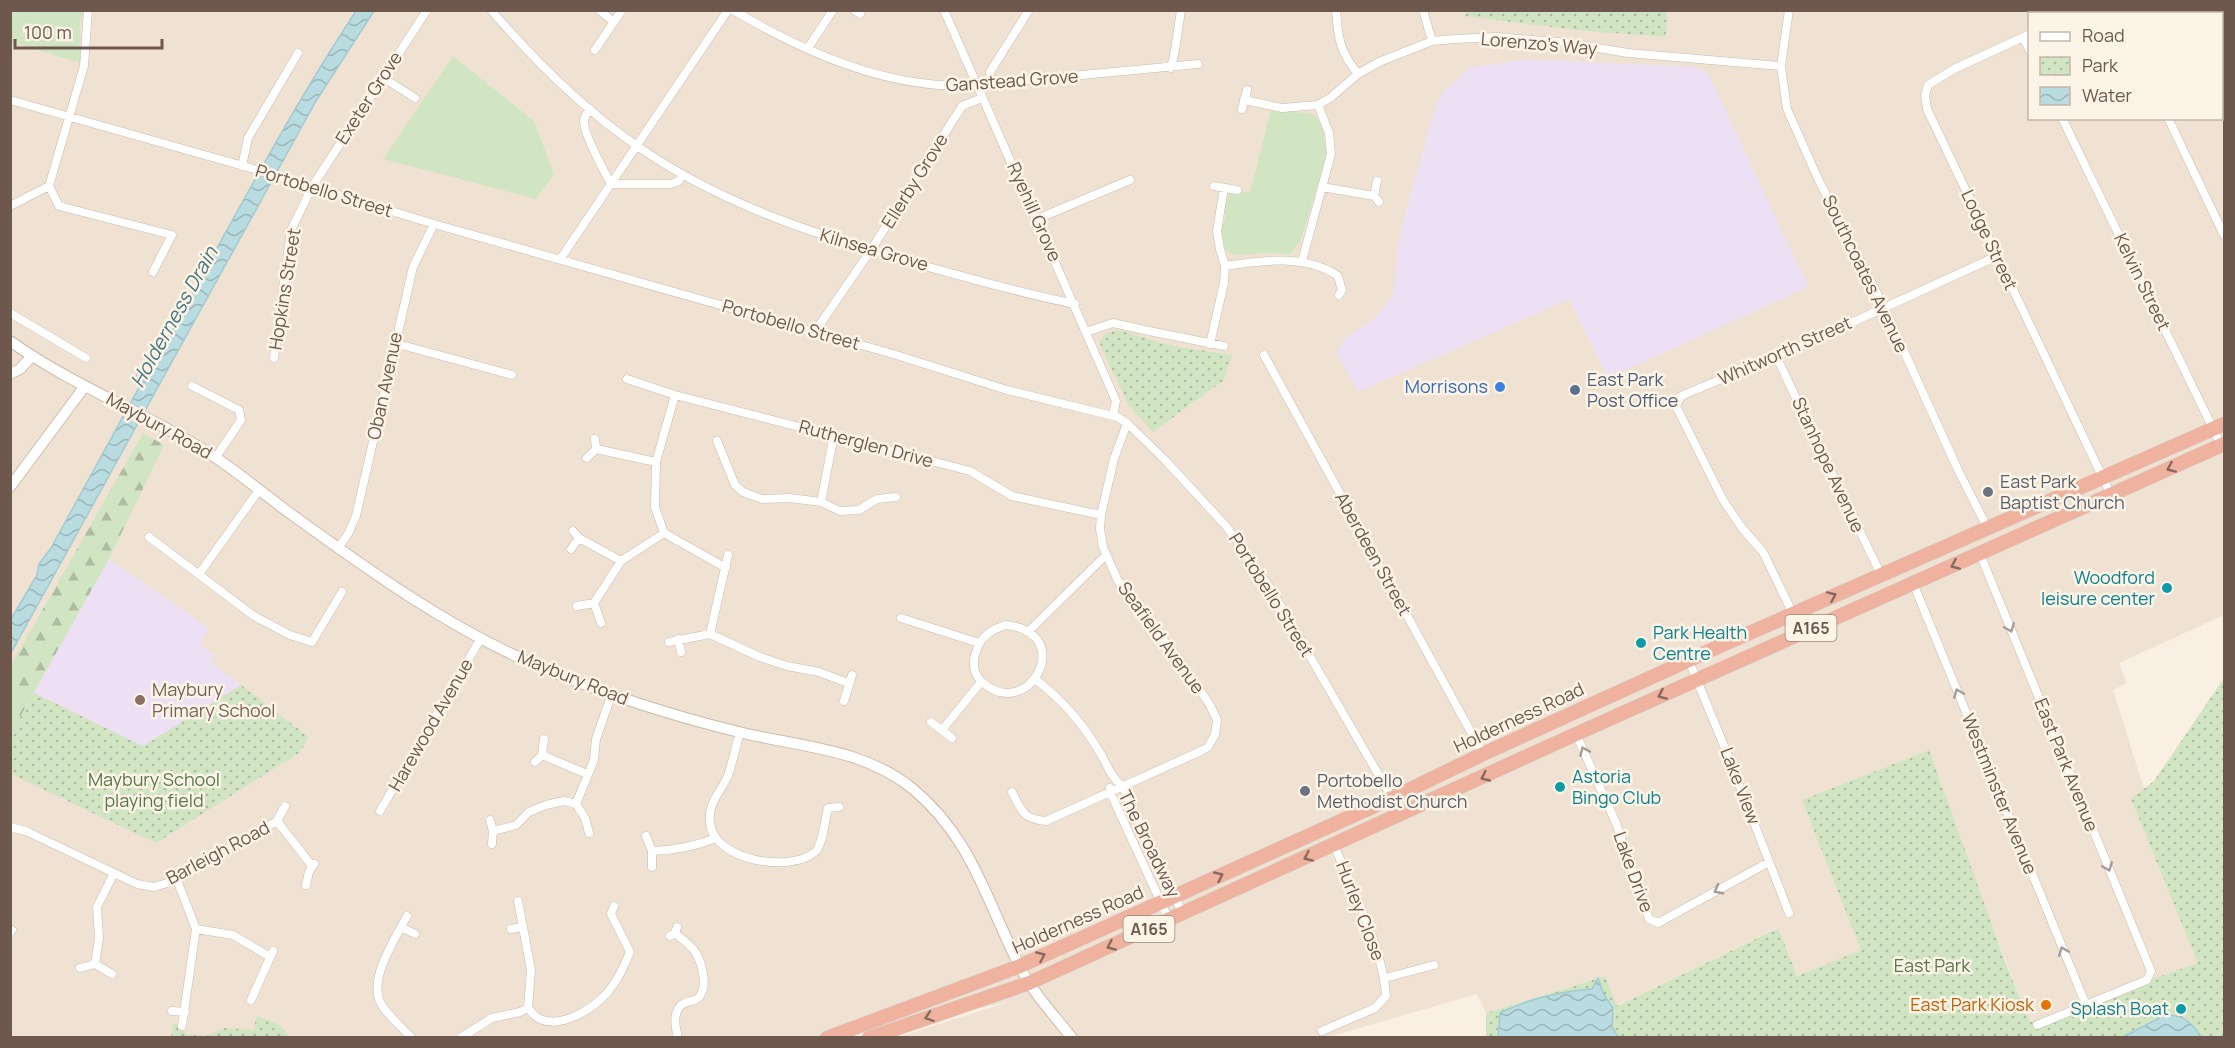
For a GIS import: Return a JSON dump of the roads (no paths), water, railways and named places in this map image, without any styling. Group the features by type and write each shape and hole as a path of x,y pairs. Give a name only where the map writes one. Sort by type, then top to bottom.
{"highway":[{"name":"Holderness Road","path":"869,1038 1020,966 1392,798 1483,754 1793,614 2219,427"},
{"name":"Holderness Road","path":"827,1038 893,1027 1029,983 1576,734 2223,444"}],"street":[{"path":"88,10 84,66 50,186 59,206 172,235 153,272"},
{"name":"Exeter Grove","path":"312,187 427,10"},
{"name":"Kilnsea Grove","path":"491,10 534,57 590,109 636,146 682,174 754,211 811,232 871,250 1032,296 1075,304"},
{"path":"600,10 614,22"},
{"path":"595,50 622,10"},
{"path":"561,258 728,10"},
{"name":"Ganstead Grove","path":"733,10 768,31 856,68 895,80 942,87 1198,64"},
{"path":"808,48 833,10"},
{"path":"991,84 990,72 1029,10"},
{"path":"1170,68 1181,10"},
{"path":"1336,10 1338,39 1346,59 1358,74"},
{"path":"1423,10 1431,41"},
{"name":"Southcoates Avenue","path":"1789,10 1781,66 1787,109 1819,181 1884,307 1958,470 1988,529"},
{"name":"Ryehill Grove","path":"946,11 976,85 1075,304 1116,401 1113,415"},
{"name":"Lodge Street","path":"2026,36 1928,85 1925,96 1927,109 2111,495"},
{"name":"Lorenzo's Way","path":"1318,105 1330,98 1358,74 1379,62 1431,41 1497,37 1567,43 1639,54 1781,66"},
{"path":"242,166 248,138 298,53"},
{"path":"382,77 415,98"},
{"path":"1242,109 1247,90"},
{"name":"Ellerby Grove","path":"814,333 871,250 962,105 982,98"},
{"name":"Portobello Street","path":"10,100 254,169 434,224 561,258 893,354 1006,390 1113,415 1127,423 1165,460 1226,526 1271,589 1392,798"},
{"path":"1244,100 1282,108 1318,105 1329,134 1331,154 1302,261"},
{"path":"590,109 585,116 584,123 601,166 611,184"},
{"name":"Kelvin Street","path":"2063,120 2219,427 2223,444"},
{"path":"2169,120 2224,235"},
{"path":"611,184 671,184 679,181 682,174"},
{"path":"1037,219 1130,180"},
{"path":"1322,187 1377,199 1377,181"},
{"path":"10,206 50,186"},
{"path":"1214,186 1237,190"},
{"name":"Hopkins Street","path":"274,358 291,230 312,187"},
{"path":"1210,344 1221,302 1225,266 1217,231 1224,188"},
{"name":"Oban Avenue","path":"338,548 356,516 412,267 434,224"},
{"name":"Whitworth Street","path":"1793,614 1763,552 1742,528 1724,500 1676,406 1681,396 1776,356 1997,256"},
{"path":"1225,266 1247,262 1302,261 1315,263 1346,282 1339,295"},
{"path":"10,313 86,358"},
{"path":"1086,332 1113,323 1224,346"},
{"name":"Maybury Road","path":"10,341 85,386 180,435 216,458 338,548 408,595 481,638 540,667 611,696 740,733 806,745 862,759 890,772 914,790 938,813 958,838 979,873 1029,983 1072,1038"},
{"path":"394,343 512,375"},
{"name":"Aberdeen Street","path":"1264,355 1483,754"},
{"path":"10,374 20,369 32,356"},
{"name":"Stanhope Avenue","path":"1776,356 1881,575"},
{"name":"Rutherglen Drive","path":"627,379 675,395 970,471 1012,496 1101,515"},
{"path":"10,487 85,386"},
{"path":"192,386 239,410 241,420 216,458"},
{"path":"675,395 656,462 655,507 664,533 726,568"},
{"name":"Seafield Avenue","path":"1012,792 1015,805 1022,813 1033,820 1046,821 1208,747 1215,735 1217,720 1209,705 1180,661 1118,581 1106,555 1100,529 1101,515 1114,459 1127,423"},
{"path":"821,502 834,435"},
{"path":"595,439 596,449"},
{"path":"717,441 735,485 743,492 762,499 790,498 821,502 840,511 859,510 877,500 897,497"},
{"path":"596,449 656,462"},
{"path":"587,458 596,449"},
{"path":"200,574 259,490"},
{"path":"577,606 594,603 621,561 664,533"},
{"path":"571,549 576,534 621,561"},
{"path":"149,537 254,616 290,635 312,642 342,592"},
{"name":"East Park Avenue","path":"1980,554 2151,971 2147,980 2086,1005"},
{"path":"710,634 728,555"},
{"path":"1029,631 1106,555"},
{"name":"Westminster Avenue","path":"1913,583 2086,1005"},
{"path":"594,603 601,623"},
{"path":"901,618 979,643"},
{"path":"1005,626 1020,627 1029,631 1039,642 1042,668 1025,689 1011,693 995,690 981,682 975,669 974,660 979,643 992,631 1005,626"},
{"path":"669,642 710,634 760,657 787,666 850,679 844,701"},
{"name":"Harewood Avenue","path":"380,811 481,638"},
{"path":"678,639 681,651"},
{"name":"Lake View","path":"1689,661 1789,914"},
{"name":"The Broadway","path":"1035,679 1070,712 1099,750 1112,777 1122,786 1183,914"},
{"path":"942,730 981,682"},
{"path":"576,804 594,760 596,740 611,696"},
{"path":"931,722 952,738"},
{"path":"740,733 728,775 712,800 710,824 716,838 748,859 771,863 798,859 814,853 819,847 828,808 839,807"},
{"name":"Lake Drive","path":"1576,734 1616,823 1649,919 1658,922 1770,862"},
{"path":"535,762 542,755 544,739"},
{"path":"542,755 587,774"},
{"name":"The Broadway","path":"1112,777 1110,792 1169,920"},
{"path":"493,831 516,825 529,812 564,801 576,804 590,827"},
{"name":"Barleigh Road","path":"10,827 26,831 137,885 154,886 177,880 277,821 285,806"},
{"path":"490,820 493,831 492,844"},
{"path":"277,821 314,864 306,885"},
{"path":"646,836 652,851 652,867"},
{"path":"652,851 696,846 716,838"},
{"name":"Hurley Close","path":"1322,1031 1375,1008 1386,996 1385,978 1363,912 1334,845"},
{"path":"95,964 99,938 97,907 114,873"},
{"path":"177,880 196,929 182,1026"},
{"path":"518,901 531,970 528,1008 537,1018 556,1022 582,1013 607,994 622,972 630,952 611,914 614,906"},
{"path":"407,916 379,972 376,989 381,1005 412,1038"},
{"path":"401,927 415,934"},
{"path":"511,928 523,927"},
{"path":"196,929 233,934 272,954 251,1000"},
{"path":"674,932 696,954 704,982 703,992 697,999 679,1007 675,1022 678,1038"},
{"path":"80,968 95,964 112,974"},
{"name":"Hurley Close","path":"1385,978 1434,965"},
{"path":"2037,1025 2086,1005"},
{"path":"460,1038 492,1018 528,1008"},
{"path":"172,1011 185,1012"}],"water":[{"path":"356,11 374,11 316,101 11,653 11,619 37,575 39,564 51,548 143,380 137,377 137,374 147,374 274,145"},
{"path":"1598,978 1603,993 1613,1008 1612,1027 1618,1037 1498,1037 1500,1013 1545,996 1592,989"},
{"path":"2169,1015 2188,1021 2201,1037 2123,1037 2163,1016"}],"place":[{"name":"Morrisons","path":"1500,387"},
{"name":"East Park Post Office","path":"1575,390"},
{"name":"East Park Baptist Church","path":"1988,492"},
{"name":"Woodford leisure center","path":"2167,588"},
{"name":"Park Health Centre","path":"1641,643"},
{"name":"Maybury Primary School","path":"140,700"},
{"name":"Astoria Bingo Club","path":"1560,787"},
{"name":"Portobello Methodist Church","path":"1305,791"},
{"name":"East Park Kiosk","path":"2046,1005"},
{"name":"Splash Boat","path":"2181,1009"}],"water label":[{"name":"Holderness Drain","path":"174,317"}],"park label":[{"name":"Maybury School playing field","path":"154,790"},
{"name":"East Park","path":"1932,966"}]}
